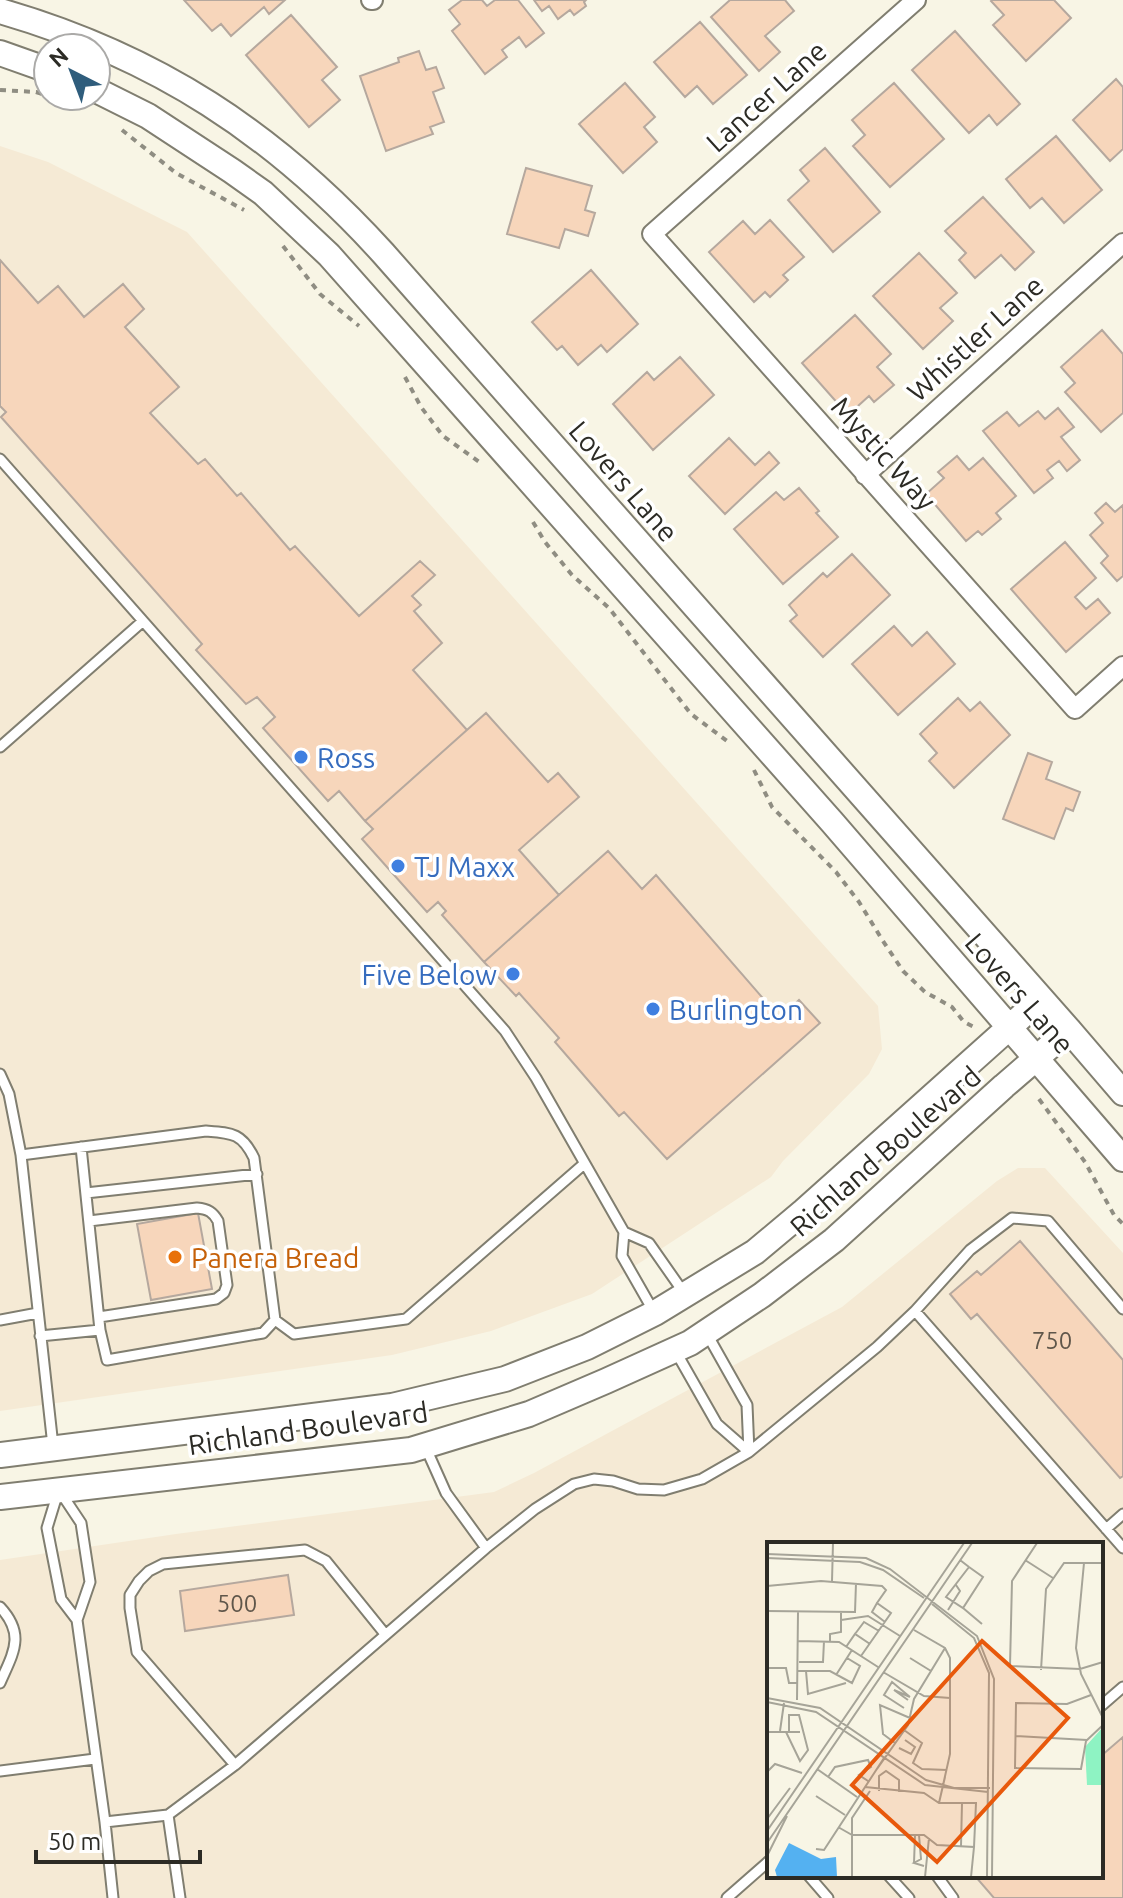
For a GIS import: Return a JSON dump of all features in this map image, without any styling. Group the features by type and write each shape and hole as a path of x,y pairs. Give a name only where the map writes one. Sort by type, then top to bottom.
{"street":[{"name":"Lancer Lane","path":"652,234 916,0"},
{"name":"Lovers Lane","path":"0,11 109,49 185,88 242,125 334,200 1123,1093"},
{"path":"0,53 32,64"},
{"name":"Lovers Lane","path":"112,106 148,116 232,171 263,193 329,255 832,822 1123,1159"},
{"name":"Mystic Way","path":"652,234 1075,709 1123,666"},
{"name":"Whistler Lane","path":"865,475 1123,243"},
{"name":"Richland Boulevard","path":"0,1455 392,1406 505,1379 587,1347 655,1313 755,1252 1041,999"},
{"name":"Richland Boulevard","path":"0,1497 411,1450 529,1414 690,1343 762,1295 834,1240 1069,1030"},
{"path":"685,1295 706,1332"},
{"path":"655,1313 674,1350"},
{"path":"54,1449 59,1489"}],"lane":[{"path":"0,459 505,1031 536,1078 624,1232 622,1256 655,1313"},
{"path":"0,747 143,621"},
{"path":"0,1074 9,1094 21,1155 54,1449"},
{"path":"21,1155 206,1131 233,1133 247,1145 254,1158 275,1320 294,1334 406,1319 584,1164"},
{"path":"81,1147 100,1330 107,1360 263,1333 275,1320"},
{"path":"86,1193 257,1174"},
{"path":"89,1221 207,1209 218,1221 227,1285 224,1293 216,1299 99,1317"},
{"path":"105,1822 168,1815 235,1765 486,1548 535,1509 574,1484 594,1479 638,1489 664,1490 702,1479 749,1452 877,1347 915,1311 970,1250 1012,1218 1048,1221 1123,1309"},
{"path":"624,1232 649,1243 685,1295"},
{"path":"915,1311 1123,1548"},
{"path":"0,1320 38,1313"},
{"path":"40,1336 100,1330"},
{"path":"706,1332 747,1405 749,1452"},
{"path":"674,1350 717,1424 749,1452"},
{"path":"425,1446 446,1493 486,1548"},
{"path":"59,1489 47,1528 61,1599 77,1620"},
{"path":"59,1489 81,1523 90,1582 77,1620 113,1898"},
{"path":"1106,1529 1123,1514"},
{"path":"235,1765 137,1652 130,1595 149,1571 163,1564 305,1550 326,1561 385,1634"},
{"path":"0,1607 7,1615 16,1637 0,1683"},
{"path":"1103,1704 1123,1687"},
{"path":"0,1771 95,1759"},
{"path":"168,1815 180,1898"},
{"path":"727,1898 767,1863"},
{"path":"811,1878 828,1898"},
{"path":"891,1878 909,1898"},
{"path":"938,1878 953,1898"}],"path":[{"path":"0,90 32,92"},
{"path":"118,127 176,173 252,214"},
{"path":"283,246 320,294 361,327"},
{"path":"400,368 421,407 443,436 485,466"},
{"path":"532,520 545,542 572,575 609,608 691,714 735,746"},
{"path":"752,767 772,807 836,872 903,971 925,992 952,1007 964,1022 975,1028"},
{"path":"1036,1096 1085,1162 1114,1215 1123,1224"}],"shaded area":[{"path":"0,146 48,162 187,232 878,1006 882,1049 869,1074 771,1177 592,1294 491,1331 392,1355 0,1411"},
{"path":"1018,1168 1045,1168 1123,1253 1123,1898 0,1898 0,1560 494,1492 842,1307 997,1181"}],"building":[{"path":"184,0 285,0 269,14 264,7 231,36 221,24 212,31"},
{"path":"462,0 482,0 487,6 495,0 518,0 544,33 526,47 519,37 502,50 507,57 485,74 452,31 460,24 449,10"},
{"path":"534,0 586,0 586,6 574,15 570,10 558,19 549,6 542,11"},
{"path":"730,0 785,0 794,11 765,36 780,52 759,71 711,17"},
{"path":"992,0 1054,0 1071,18 1026,61 993,25 1004,15"},
{"path":"291,15 337,67 322,80 340,100 309,127 246,55"},
{"path":"700,22 747,75 713,104 697,86 685,97 654,62"},
{"path":"955,31 1020,104 997,125 989,115 969,133 912,70"},
{"path":"419,51 426,70 436,67 444,88 433,92 444,122 430,127 433,134 386,151 360,76"},
{"path":"1116,79 1123,87 1123,149 1110,161 1073,120"},
{"path":"625,83 655,117 644,127 657,142 623,173 579,124"},
{"path":"894,83 944,139 890,187 853,146 865,135 852,120"},
{"path":"1056,136 1102,190 1064,223 1042,198 1030,208 1006,179"},
{"path":"825,148 880,212 833,252 788,200 809,181 800,170"},
{"path":"526,168 592,186 585,210 595,213 588,236 565,229 559,248 507,234"},
{"path":"983,197 1034,252 1015,270 1001,255 975,278 959,260 966,253 945,231"},
{"path":"770,220 804,257 783,275 788,280 770,297 765,292 754,302 709,252 743,221 755,234"},
{"path":"919,253 957,293 940,308 953,321 923,349 873,296"},
{"path":"0,260 38,303 58,286 84,317 123,284 144,309 125,327 179,387 150,413 198,464 205,459 237,496 241,493 290,550 295,546 359,616 420,561 435,575 412,596 421,605 414,611 442,643 413,670 467,730 365,821 339,791 328,801 263,728 275,717 257,697 246,704 196,650 202,644 1,417 6,412 0,406"},
{"path":"591,270 638,324 607,352 601,345 578,365 562,346 557,350 532,322"},
{"path":"855,315 891,354 877,367 894,385 874,402 869,396 848,415 802,363"},
{"path":"1102,330 1123,354 1123,413 1101,432 1065,392 1075,383 1061,367"},
{"path":"680,357 714,395 653,450 613,404 647,372 654,380"},
{"path":"1058,408 1074,427 1061,437 1080,460 1067,471 1059,461 1047,470 1053,478 1034,493 983,431 1007,412 1019,426 1038,411 1045,419"},
{"path":"729,438 755,465 769,452 779,463 725,514 689,476"},
{"path":"957,456 969,470 983,458 1016,496 996,513 1001,519 982,535 978,531 966,541 926,494 944,478 938,472"},
{"path":"799,488 838,537 783,584 734,529 776,492 784,500"},
{"path":"1106,503 1115,512 1123,505 1123,576 1117,581 1101,563 1108,556 1090,535 1103,523 1095,513"},
{"path":"1065,542 1096,578 1075,597 1086,609 1098,599 1110,613 1066,652 1011,589"},
{"path":"852,554 890,595 823,657 790,621 797,615 789,605 823,573 827,577"},
{"path":"894,626 912,646 927,632 955,664 898,715 852,664"},
{"path":"958,698 970,711 980,702 1010,735 954,788 929,761 937,753 920,734"},
{"path":"486,713 548,782 558,773 579,797 519,850 559,895 484,962 442,915 446,911 438,902 427,912 362,839 373,829 365,821"},
{"path":"1028,753 1052,762 1046,779 1080,792 1073,811 1066,808 1054,839 1003,819"},
{"name":"Burlington","path":"608,851 642,889 656,875 780,1018 799,1000 820,1023 667,1159 624,1112 619,1116 555,1042 559,1038 519,993 516,996 484,962"},
{"name":"Panera Bread","path":"198,1213 212,1289 151,1300 137,1224"},
{"path":"1020,1241 1123,1360 1123,1476 1120,1478 977,1314 971,1319 950,1294 977,1271 981,1275"},
{"path":"288,1575 294,1615 185,1631 180,1591"},
{"path":"1123,1737 1123,1898 994,1898 977,1878 1103,1878 1103,1754"}],"place":[{"name":"Ross","path":"301,757"},
{"name":"TJ Maxx","path":"398,866"},
{"name":"Five Below","path":"513,974"},
{"name":"Burlington","path":"653,1009"},
{"name":"Panera Bread","path":"175,1257"}]}
